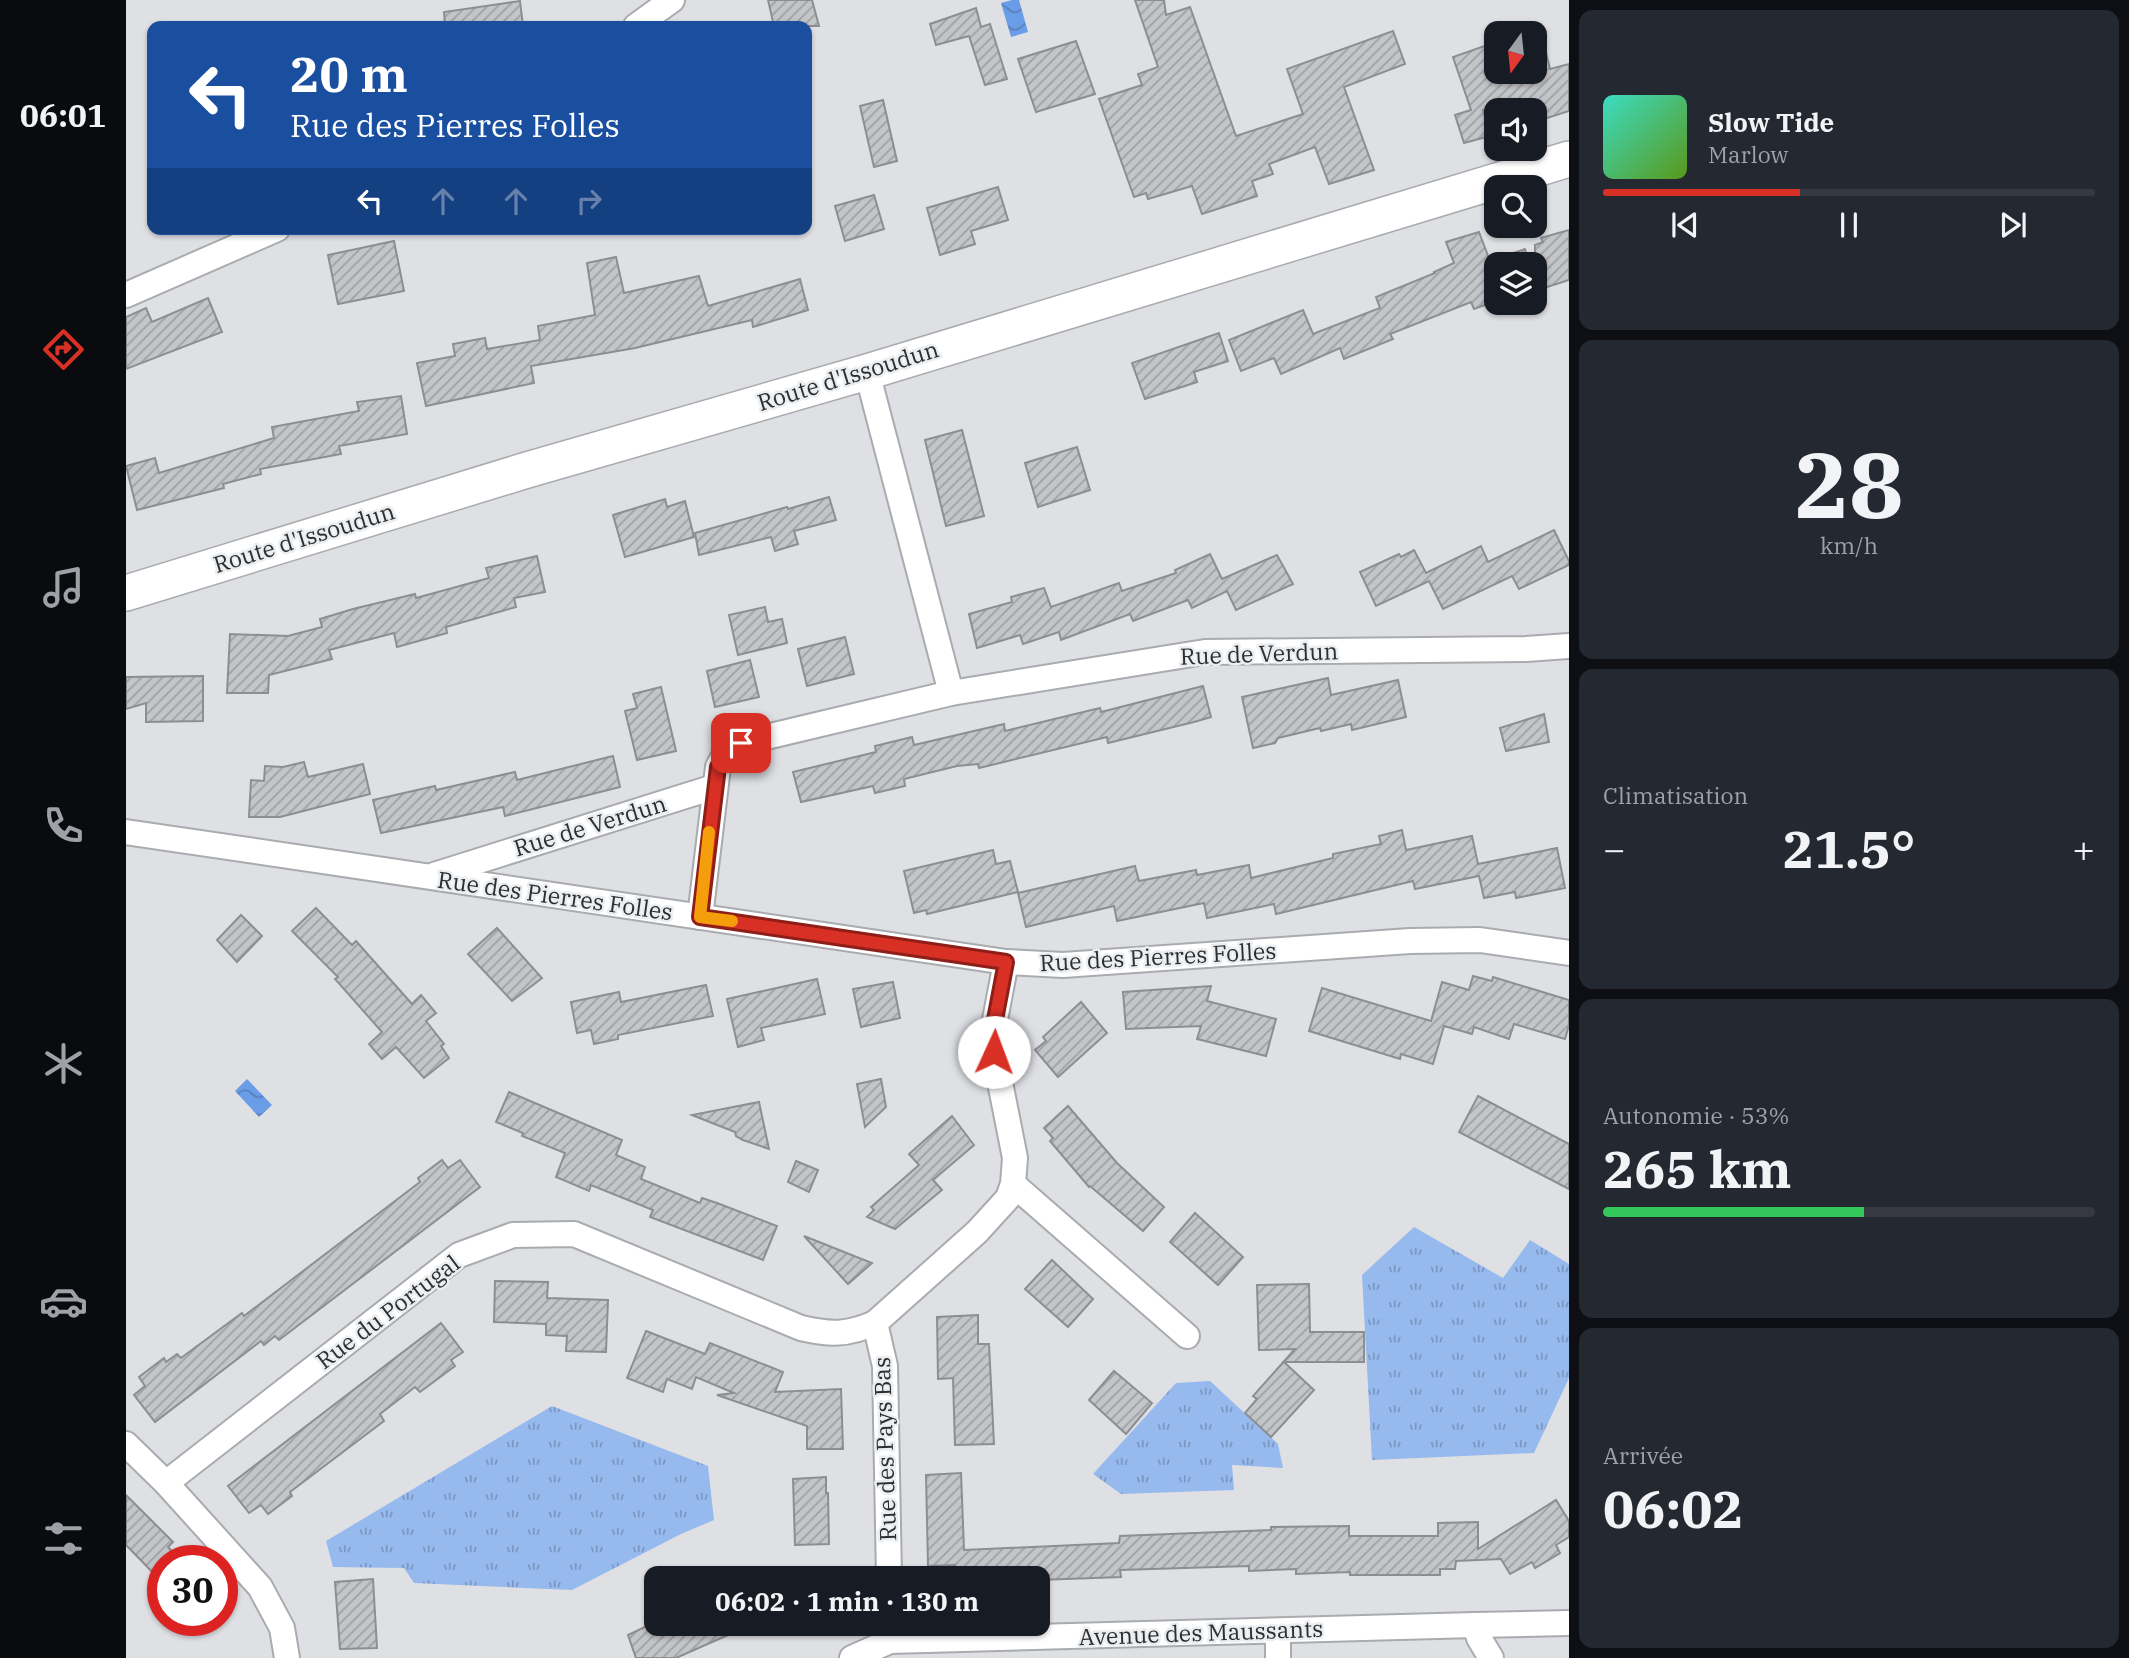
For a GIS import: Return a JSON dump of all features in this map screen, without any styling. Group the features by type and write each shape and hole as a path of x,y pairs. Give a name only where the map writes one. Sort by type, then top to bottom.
{"main road":[{"name":"Route d'Issoudun","path":"126,593 527,470 867,372 1569,159"}],"street":[{"path":"643,21 672,0"},
{"path":"126,295 263,235"},
{"path":"867,372 951,693"},
{"name":"Rue de Verdun","path":"700,917 714,788 722,757 736,744 951,693 1205,652 1526,649 1569,646"},
{"name":"Rue de Verdun","path":"427,878 714,788"},
{"name":"Rue des Pierres Folles","path":"126,832 1006,962 1063,965 1410,941 1480,940 1569,953"},
{"path":"875,1323 977,1232 1001,1207 1013,1184 1015,1158 994,1043 994,1025 1006,962"},
{"path":"1013,1184 1187,1336"},
{"name":"Rue du Portugal","path":"166,1483 459,1255 513,1235 574,1234 801,1328 843,1334 875,1323"},
{"name":"Rue des Pays Bas","path":"875,1323 885,1366 889,1566"},
{"path":"126,1444 166,1483 260,1587 282,1628 287,1658"},
{"name":"Avenue des Maussants","path":"1050,1632 1278,1631 1569,1623"},
{"path":"1475,1625 1491,1658"},
{"path":"1278,1631 1279,1658"},
{"name":"Avenue des Maussants","path":"852,1658 884,1636"}],"green space":[{"path":"1414,1227 1503,1278 1530,1240 1569,1264 1569,1378 1534,1453 1372,1460 1362,1275"},
{"path":"1210,1381 1278,1444 1283,1468 1232,1465 1234,1490 1121,1494 1093,1474 1176,1383"},
{"path":"552,1406 708,1466 714,1520 572,1590 414,1583 404,1568 333,1567 326,1541"}],"water":[{"path":"1019,0 1028,32 1011,37 1001,3"},
{"path":"247,1079 272,1105 259,1117 235,1091"}],"building":[{"path":"768,0 812,0 819,26 812,26 812,21 773,21"},
{"path":"1135,0 1164,0 1166,15 1190,7 1236,136 1303,114 1287,69 1393,31 1405,64 1344,87 1374,170 1329,184 1315,147 1269,164 1273,174 1252,181 1257,196 1202,214 1192,186 1148,199 1146,193 1134,197 1099,99 1142,85 1138,74 1158,67"},
{"path":"520,1 522,21 445,21 444,12"},
{"path":"976,8 981,27 990,24 1007,79 985,85 969,36 936,45 930,24"},
{"path":"1076,41 1095,94 1036,112 1018,59"},
{"path":"1484,46 1484,84 1547,84 1547,56 1550,69 1569,64 1569,111 1547,118 1547,98 1484,98 1484,138 1464,143 1455,115 1471,110 1453,57"},
{"path":"883,100 897,161 874,167 860,106"},
{"path":"998,187 1008,220 971,231 975,244 940,255 927,208"},
{"path":"874,195 884,229 845,241 835,206"},
{"path":"1569,230 1569,280 1547,287 1547,252 1535,252 1535,245 1543,242 1541,238"},
{"path":"1479,232 1487,252 1484,252 1484,305 1474,309 1471,302 1390,334 1393,339 1344,359 1340,348 1281,374 1274,358 1241,371 1229,340 1303,310 1313,334 1380,308 1376,297 1454,263 1446,242"},
{"path":"394,241 404,291 338,304 328,255"},
{"path":"616,257 624,293 699,276 708,306 800,279 808,310 753,327 752,320 635,348 531,366 534,383 426,406 417,363 455,356 453,344 485,338 487,349 540,340 538,326 595,315 587,263"},
{"path":"208,298 222,332 126,369 126,317 146,308 152,322"},
{"path":"1219,333 1228,361 1194,372 1197,382 1145,399 1132,363"},
{"path":"401,396 407,434 339,446 341,454 260,469 261,474 223,484 224,488 137,510 126,466 155,458 159,473 274,438 272,427 359,411 357,402"},
{"path":"962,430 984,516 946,526 925,440"},
{"path":"1077,447 1090,490 1038,507 1025,463"},
{"path":"829,497 836,520 794,531 798,544 775,551 771,537 699,555 695,533"},
{"path":"665,499 667,507 685,501 694,537 625,557 613,515"},
{"path":"1554,530 1569,565 1519,589 1512,576 1443,609 1429,581 1376,606 1360,572 1414,550 1426,573 1481,546 1488,562"},
{"path":"1210,554 1222,579 1277,555 1293,584 1236,610 1227,591 1192,608 1188,600 1133,621 1130,614 1061,640 1059,632 1023,644 1020,635 977,648 969,614 1012,602 1011,597 1044,588 1051,607 1119,583 1122,591 1176,573 1175,570"},
{"path":"537,556 545,592 514,598 516,607 446,627 447,633 397,647 394,633 329,650 332,659 269,675 268,693 227,693 230,634 288,636 322,627 320,619 415,594 416,598 489,578 486,568"},
{"path":"765,607 768,622 782,619 787,643 738,655 729,615"},
{"path":"845,637 854,674 807,686 798,649"},
{"path":"750,660 759,697 715,707 707,671"},
{"path":"203,676 203,721 146,722 146,703 126,709 126,677"},
{"path":"1328,678 1331,695 1398,680 1406,717 1352,730 1351,724 1321,731 1320,728 1278,738 1275,743 1253,748 1242,697"},
{"path":"1203,686 1211,717 1108,743 1107,737 979,768 978,764 957,766 904,779 905,786 875,793 873,786 801,802 793,772 876,752 875,746 912,737 914,745 1004,724 1005,731 1100,708 1101,712"},
{"path":"661,687 676,751 637,760 625,711 637,708 633,694"},
{"path":"1544,714 1549,742 1506,751 1500,728"},
{"path":"613,756 620,787 505,816 503,807 381,833 373,800 435,786 436,790 515,772 517,780"},
{"path":"304,762 308,777 363,764 370,794 280,817 249,817 251,780 264,781 265,766 283,767"},
{"path":"1402,830 1406,850 1472,836 1478,864 1557,848 1565,888 1516,898 1515,892 1484,898 1479,876 1415,889 1413,881 1276,914 1274,904 1207,918 1204,903 1117,921 1114,906 1026,927 1018,893 1135,866 1139,881 1196,870 1197,875 1249,865 1251,878 1333,858 1333,854 1381,844 1379,836"},
{"path":"993,850 996,864 1010,861 1018,892 927,914 926,910 914,913 904,871"},
{"path":"316,908 352,945 356,941 412,1004 421,995 436,1013 426,1021 444,1044 441,1046 449,1058 424,1078 396,1047 382,1059 369,1044 382,1032 335,979 338,977 292,931"},
{"path":"241,915 262,936 237,962 217,940"},
{"path":"497,928 542,978 512,1001 468,954"},
{"path":"1473,976 1492,981 1493,977 1569,1000 1569,1025 1565,1039 1514,1024 1509,1039 1474,1027 1472,1034 1444,1026 1433,1064 1401,1054 1400,1059 1309,1031 1322,988 1431,1021 1442,982 1469,990"},
{"path":"817,979 825,1014 761,1028 764,1040 738,1047 727,999"},
{"path":"893,982 900,1018 861,1027 853,989"},
{"path":"706,985 713,1016 618,1035 618,1039 594,1044 591,1030 577,1033 571,1002 619,992 621,1002"},
{"path":"1211,986 1207,1001 1276,1019 1266,1056 1197,1039 1201,1026 1126,1029 1123,992"},
{"path":"1081,1002 1107,1033 1058,1077 1035,1050 1046,1041 1043,1037"},
{"path":"881,1079 886,1107 865,1127 857,1084"},
{"path":"509,1092 622,1140 616,1155 645,1167 641,1179 700,1203 702,1198 777,1226 763,1260 650,1217 653,1210 591,1185 589,1191 556,1177 565,1153 522,1136 523,1133 496,1122"},
{"path":"1478,1096 1569,1144 1569,1189 1459,1132"},
{"path":"759,1102 769,1149 743,1140 736,1136 735,1132 692,1115"},
{"path":"1068,1106 1117,1163 1164,1207 1143,1231 1089,1187 1050,1141 1053,1138 1044,1128"},
{"path":"952,1116 974,1145 933,1180 942,1190 895,1229 867,1217 874,1210 871,1207 919,1165 909,1154"},
{"path":"442,1160 448,1168 460,1160 480,1187 279,1340 275,1336 264,1345 261,1341 155,1422 134,1395 145,1386 139,1377 164,1358 166,1362 177,1354 181,1358 242,1313 244,1316 420,1182 418,1178"},
{"path":"796,1161 818,1170 809,1192 788,1182"},
{"path":"1195,1213 1243,1257 1218,1285 1170,1242"},
{"path":"804,1236 872,1263 848,1284"},
{"path":"1052,1260 1093,1299 1068,1327 1025,1289"},
{"path":"495,1281 548,1282 547,1298 608,1300 606,1352 566,1351 567,1336 546,1335 546,1324 494,1322"},
{"path":"1309,1284 1310,1332 1364,1332 1364,1362 1284,1362 1314,1390 1271,1437 1245,1413 1257,1399 1253,1396 1295,1349 1259,1350 1257,1285"},
{"path":"978,1315 978,1344 989,1344 994,1444 955,1445 953,1378 938,1379 937,1317"},
{"path":"441,1323 463,1352 451,1360 455,1366 420,1392 415,1387 380,1414 384,1421 290,1492 292,1496 268,1514 261,1505 249,1513 228,1486"},
{"path":"646,1331 705,1354 710,1343 783,1372 775,1392 841,1389 843,1449 807,1449 807,1426 717,1395 734,1393 696,1377 692,1389 667,1379 663,1392 627,1378"},
{"path":"1114,1371 1152,1403 1126,1434 1089,1400"},
{"path":"961,1473 964,1550 1119,1543 1120,1536 1271,1530 1271,1527 1349,1526 1349,1536 1438,1536 1438,1523 1478,1522 1478,1549 1556,1500 1569,1521 1569,1537 1556,1545 1560,1553 1535,1568 1532,1562 1510,1574 1501,1559 1456,1561 1455,1569 1440,1569 1440,1575 1350,1575 1350,1572 1296,1574 1296,1569 1249,1571 1249,1566 1120,1570 1121,1577 1050,1580 1050,1566 928,1566 926,1475"},
{"path":"826,1477 829,1544 795,1545 793,1479"},
{"path":"126,1495 173,1542 170,1545 147,1545 147,1567 126,1545"},
{"path":"373,1579 377,1648 340,1649 335,1582"},
{"path":"644,1627 644,1636 726,1636 676,1658 636,1658 628,1635"}],"slow traffic":[{"path":"709,832 700,917 732,921"}],"route":[{"path":"741,743 726,752 718,767 700,917 1006,962 994,1025 994,1052"}]}
